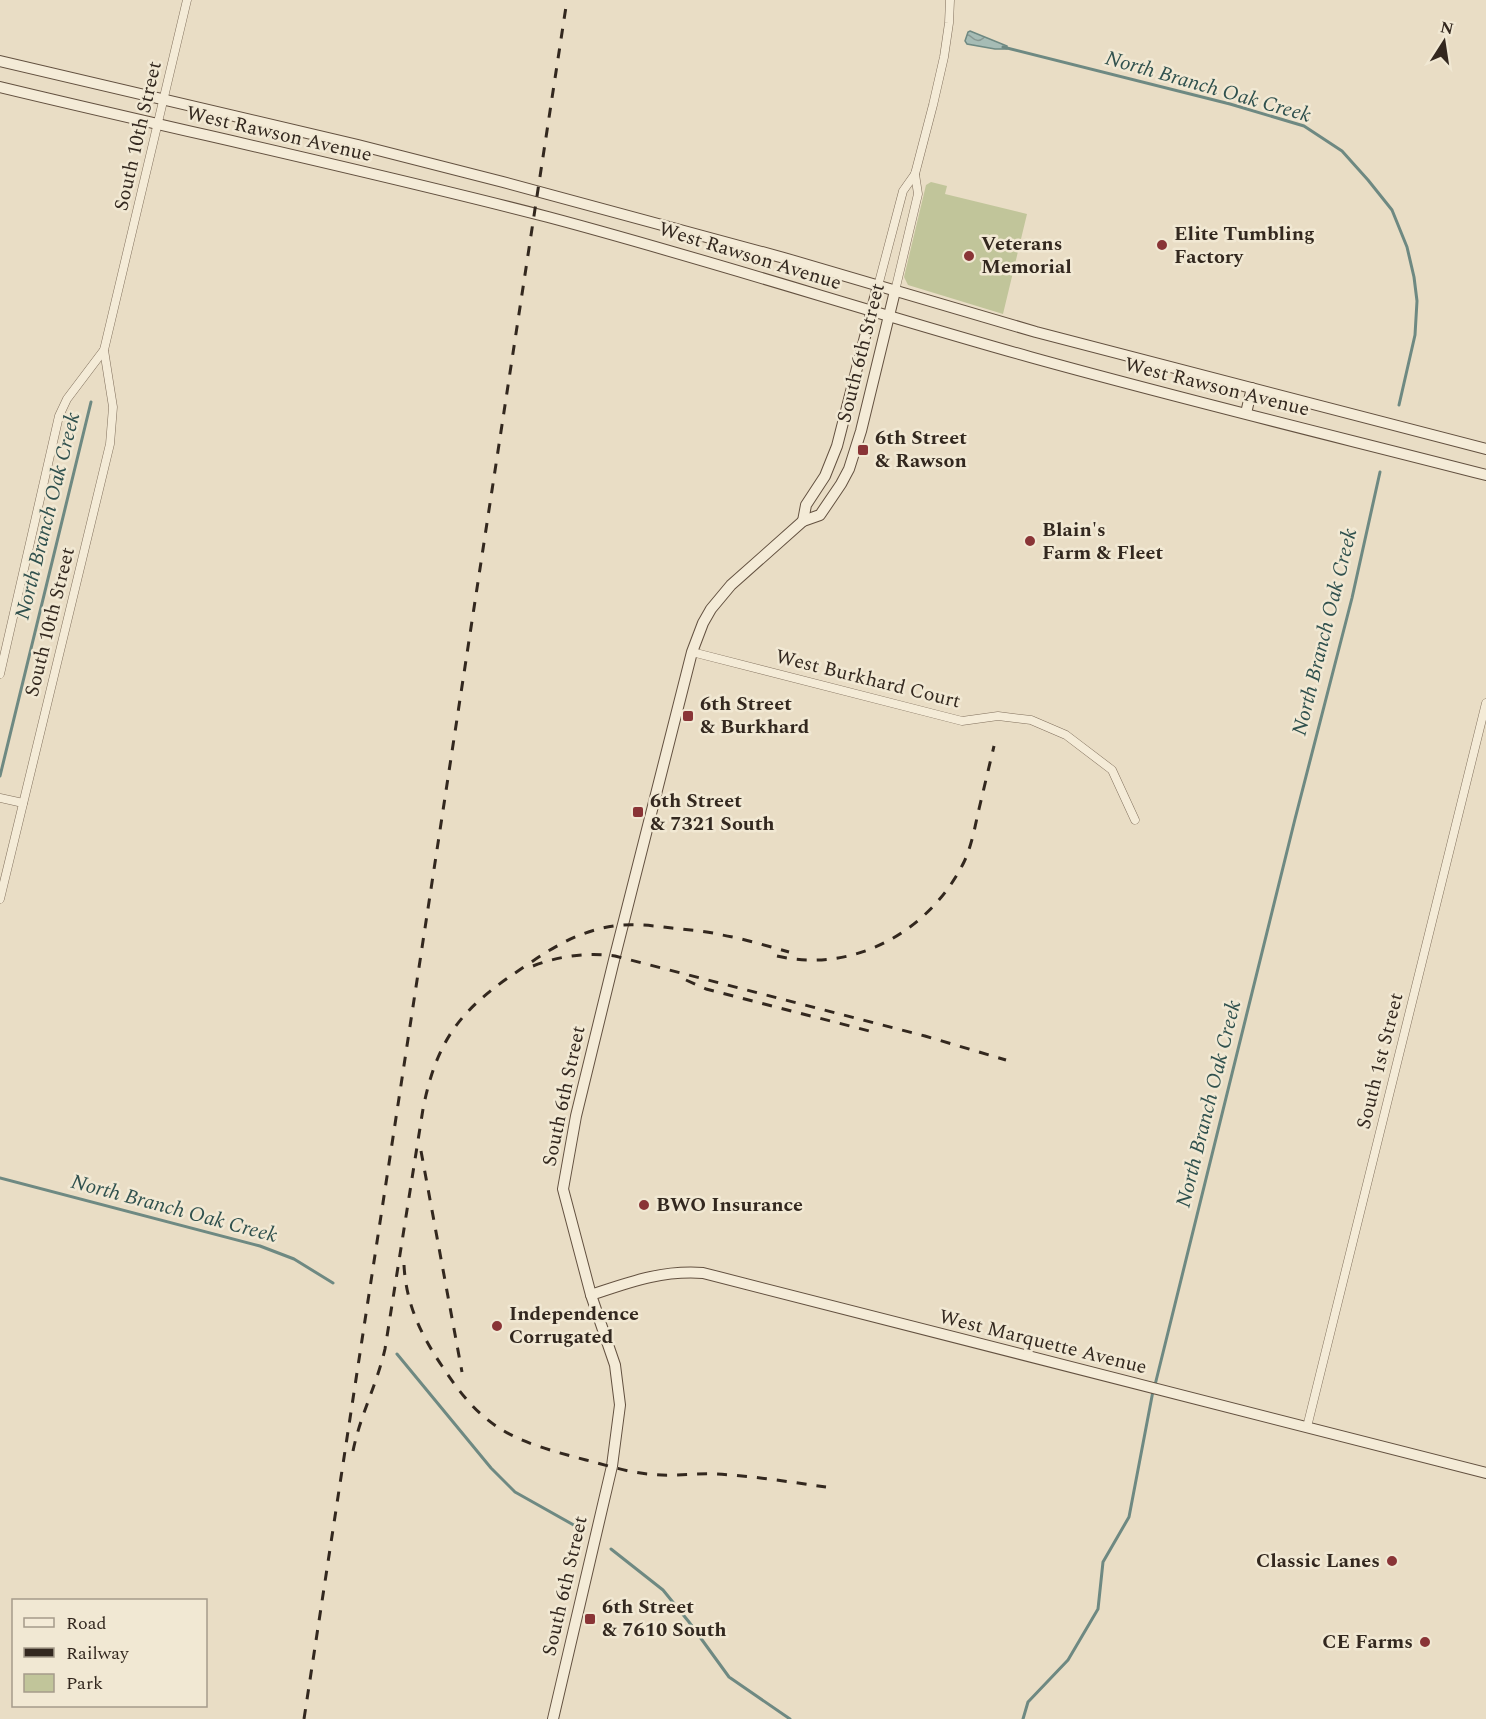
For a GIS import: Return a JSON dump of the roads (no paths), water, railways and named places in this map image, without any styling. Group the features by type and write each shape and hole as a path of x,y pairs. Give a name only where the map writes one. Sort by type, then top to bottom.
{"main road":[{"name":"West Rawson Avenue","path":"0,61 470,173 730,242 1036,332 1486,449"},
{"name":"West Rawson Avenue","path":"0,87 398,179 516,209 647,244 1071,368 1486,475"},
{"name":"South 6th Street","path":"803,521 806,505 825,476 837,446 878,286"},
{"name":"South 6th Street","path":"553,1719 612,1466 620,1405 615,1365 591,1295 563,1189 576,1116 692,652 703,623 720,597 740,575 803,521 820,515 832,500 849,469 861,431 895,291"},
{"path":"1246,413 1252,388"},
{"name":"West Marquette Avenue","path":"591,1295 650,1276 703,1273 1486,1473"}],"street":[{"name":"South 10th Street","path":"0,899 110,444 113,407 104,350 187,0"},
{"name":"South 6th Street","path":"878,286 903,191 915,174 943,66 950,0"},
{"name":"South 6th Street","path":"895,291 918,194 915,174"},
{"name":"South 10th Street","path":"0,674 59,416 67,399 104,350"},
{"name":"West Burkhard Court","path":"692,652 963,721 998,716 1031,720 1066,735 1113,770 1135,820"},
{"name":"South 1st Street","path":"1307,1427 1486,703"},
{"path":"0,798 23,802"}],"water":[{"path":"970,31 1007,46 1007,49 967,44 965,41"}],"waterway":[{"name":"North Branch Oak Creek","path":"1003,47 1230,104 1304,126 1342,151 1392,210 1407,247 1414,277 1417,301 1415,335 1399,405"},
{"name":"North Branch Oak Creek","path":"0,776 91,402"},
{"name":"North Branch Oak Creek","path":"1155,1385 1352,598 1380,472"},
{"name":"North Branch Oak Creek","path":"0,1178 260,1246 294,1259 333,1283"},
{"name":"North Branch Oak Creek","path":"397,1354 491,1468 515,1492 579,1528"},
{"name":"North Branch Oak Creek","path":"1023,1719 1028,1702 1068,1660 1098,1609 1103,1562 1129,1517 1153,1391"},
{"name":"North Branch Oak Creek","path":"611,1549 663,1590 729,1677 790,1719"}],"railway":[{"path":"304,1719 567,0"},
{"path":"777,956 806,960 834,959 861,952 887,942 910,927 931,908 949,887 967,856 994,746"},
{"path":"353,1451 385,1349 429,1082 437,1059 458,1023 472,1007 508,978 563,943 597,929 641,925 704,932 739,938 789,952"},
{"path":"533,966 573,956 594,954 615,956 925,1036 1006,1060"},
{"path":"686,980 706,989 877,1033"},
{"path":"421,1151 462,1372"},
{"path":"404,1265 411,1306 434,1354 457,1388 472,1405 487,1419 520,1439 632,1472 665,1475 731,1475 826,1487"}],"place":[{"name":"Elite Tumbling Factory","path":"1162,245"},
{"name":"Veterans Memorial","path":"969,256"},
{"name":"6th Street & Rawson","path":"863,450"},
{"name":"Blain's Farm & Fleet","path":"1030,541"},
{"name":"6th Street & Burkhard","path":"688,716"},
{"name":"6th Street & 7321 South","path":"638,812"},
{"name":"BWO Insurance","path":"644,1205"},
{"name":"Independence Corrugated","path":"497,1326"},
{"name":"Classic Lanes","path":"1392,1561"},
{"name":"6th Street & 7610 South","path":"590,1619"},
{"name":"CE Farms","path":"1425,1642"}]}
